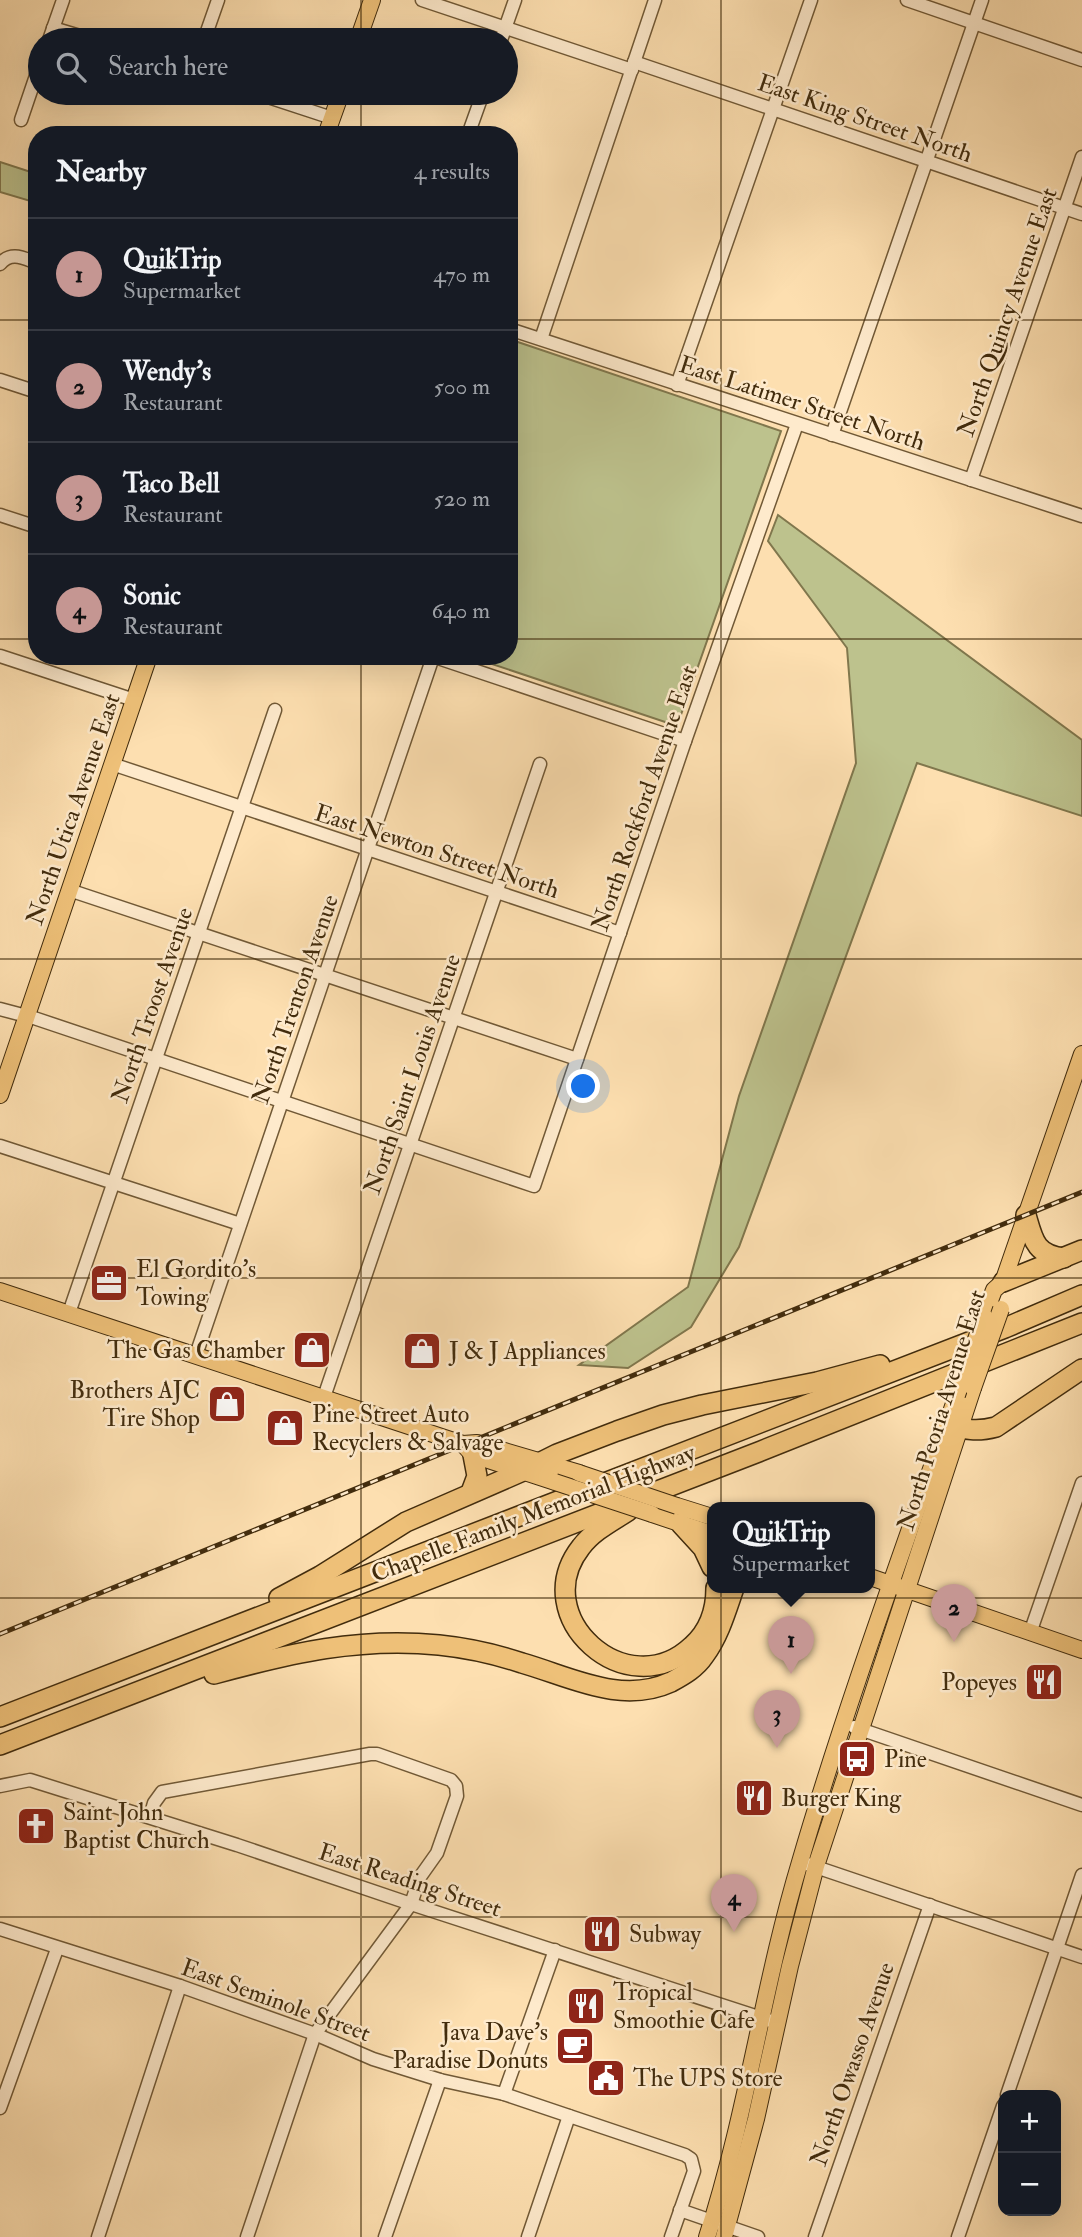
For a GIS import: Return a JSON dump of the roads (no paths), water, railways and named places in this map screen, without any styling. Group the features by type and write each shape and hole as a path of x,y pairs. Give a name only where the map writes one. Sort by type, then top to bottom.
{"highway":[{"path":"1027,1214 1032,1238 1039,1248 1053,1256 1073,1254"},
{"path":"1003,1282 1073,1254"},
{"name":"Chapelle Family Memorial Highway","path":"0,1717 1082,1296"},
{"name":"Chapelle Family Memorial Highway","path":"0,1745 910,1393 1082,1323"},
{"path":"191,1643 320,1576 406,1522 523,1472 542,1461 617,1431 702,1405 817,1382 968,1342"},
{"path":"954,1426 968,1431 983,1431 996,1427 1082,1368"},
{"path":"468,1450 477,1476 471,1492"},
{"path":"666,1488 598,1530 580,1548 570,1566 566,1587 572,1621 591,1647 610,1659 640,1666 659,1664 687,1651 701,1637 713,1612 715,1593"},
{"path":"679,1515 707,1556"},
{"path":"115,1700 288,1654 373,1643 418,1643 464,1648 513,1660 602,1688 626,1691 647,1689 677,1679 703,1658 717,1634 732,1593"}],"main road":[{"path":"362,28 372,0"},
{"path":"329,126 337,105"},
{"name":"North Utica Avenue East","path":"0,1095 146,665"},
{"name":"North Peoria Avenue East","path":"707,2237 721,2228 756,2119 770,2020 799,1863 891,1584 954,1426 973,1388 1001,1309 1005,1294 1003,1282 1082,1054"},
{"name":"North Peoria Avenue East","path":"770,2020 860,1728 908,1590 954,1426 957,1395 994,1290 1003,1282"},
{"path":"0,1291 324,1397 523,1472 652,1514 707,1517"},
{"path":"468,1450 477,1443 579,1473 679,1515 707,1531"},
{"path":"875,1579 1082,1650"}],"street":[{"path":"53,28 63,0"},
{"path":"208,28 218,0"},
{"name":"East King Street North","path":"422,0 489,28"},
{"path":"505,28 515,0"},
{"path":"541,339 655,0"},
{"path":"677,384 811,0"},
{"path":"907,0 1082,60"},
{"path":"832,435 982,0"},
{"name":"East King Street North","path":"518,38 633,66 774,109 1082,214"},
{"path":"20,120 28,98"},
{"path":"292,105 332,118"},
{"path":"471,126 479,105"},
{"name":"North Quincy Avenue East","path":"971,480 1082,157"},
{"path":"1,262 9,256 28,260"},
{"name":"East Latimer Street North","path":"518,332 1082,516"},
{"path":"0,380 28,389"},
{"name":"North Rockford Avenue East","path":"410,1145 534,1186 685,741 797,424"},
{"path":"0,515 28,524"},
{"path":"0,656 134,700"},
{"name":"North Trenton Avenue","path":"196,1355 281,1100 369,851 429,665"},
{"path":"459,665 685,741"},
{"name":"North Troost Avenue","path":"69,1313 275,710"},
{"name":"East Newton Street North","path":"112,764 620,933"},
{"name":"North Saint Louis Avenue","path":"324,1397 540,764"},
{"path":"69,890 577,1059"},
{"path":"0,1009 155,1058 410,1145"},
{"path":"0,1146 240,1224"},
{"path":"1030,1633 1082,1483"},
{"path":"844,1725 860,1728 1082,1805"},
{"path":"150,1817 154,1803 162,1792 377,1754 451,1780 457,1789 437,1853 420,1877 411,1904 316,2034 247,2237"},
{"name":"East Reading Street","path":"0,1786 30,1780 770,2020"},
{"path":"799,1863 816,1866 1082,1957"},
{"path":"1009,2090 1082,1875"},
{"name":"North Owasso Avenue","path":"815,2237 930,1905"},
{"name":"East Seminole Street","path":"0,1929 180,1986 316,2034 373,2059 440,2080 504,2094 685,2155 691,2159 694,2171 680,2210"},
{"path":"0,2108 57,1949"},
{"path":"504,2094 555,1950"},
{"path":"98,2237 180,1986"},
{"path":"385,2237 440,2080"},
{"path":"527,2237 569,2116"},
{"path":"958,2237 998,2121"},
{"path":"671,2237 680,2210 721,2228 758,2237"}],"railway":[{"path":"0,1634 1082,1192"}],"place":[{"name":"El Gordito's Towing","path":"109,1283"},
{"name":"The Gas Chamber","path":"312,1350"},
{"name":"J & J Appliances","path":"422,1351"},
{"name":"Brothers AJC Tire Shop","path":"227,1404"},
{"name":"Pine Street Auto Recyclers & Salvage","path":"285,1428"},
{"name":"Wendy's","path":"954,1642"},
{"name":"QuikTrip","path":"791,1674"},
{"name":"Popeyes","path":"1044,1682"},
{"name":"Taco Bell","path":"777,1748"},
{"name":"Pine","path":"857,1759"},
{"name":"Burger King","path":"754,1798"},
{"name":"Saint John Baptist Church","path":"36,1826"},
{"name":"Sonic","path":"734,1932"},
{"name":"Subway","path":"602,1934"},
{"name":"Tropical Smoothie Cafe","path":"586,2006"},
{"name":"Java Dave's Paradise Donuts","path":"575,2046"},
{"name":"The UPS Store","path":"606,2078"}]}
